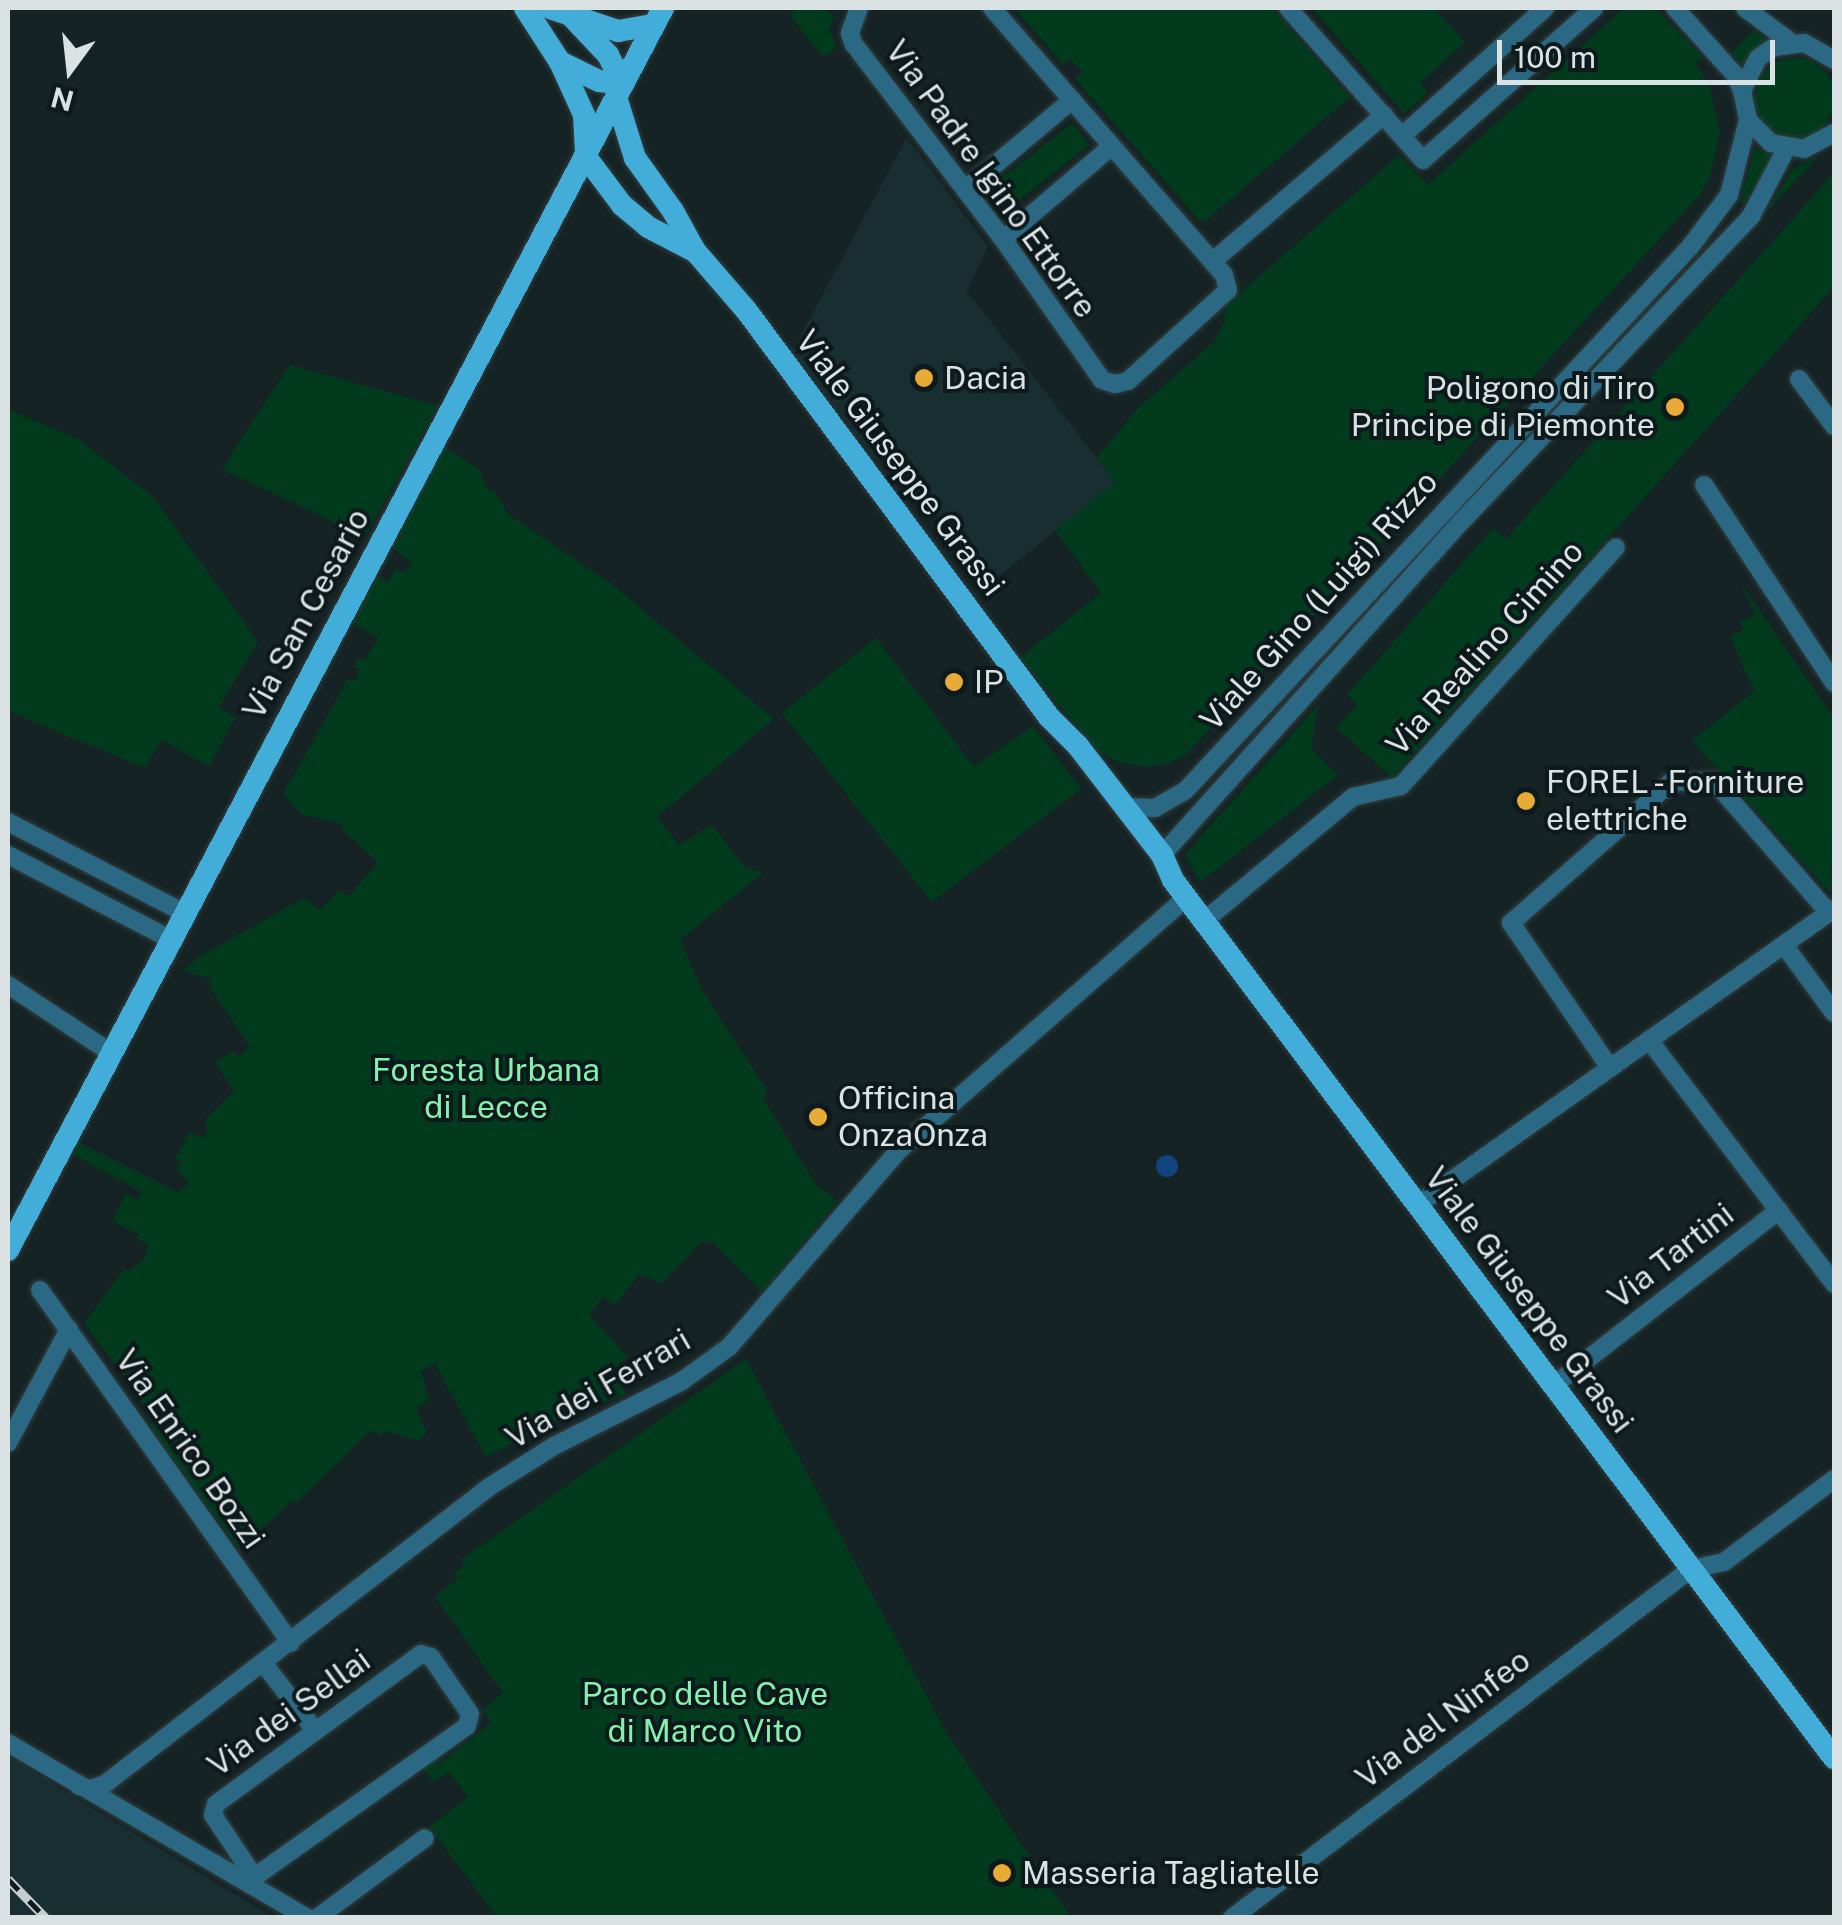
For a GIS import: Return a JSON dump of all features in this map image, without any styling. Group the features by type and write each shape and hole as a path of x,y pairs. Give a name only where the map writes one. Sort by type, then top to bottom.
{"main road":[{"path":"524,8 560,62 584,115 586,157 608,151 634,158"},
{"path":"550,8 618,31 658,16"},
{"name":"Via San Cesario","path":"8,1250 658,16"},
{"name":"Viale Giuseppe Grassi","path":"573,18 608,55 619,90 622,128 634,158 673,211 695,252 746,310 1049,717 1078,746 1162,855 1180,889 1834,1758"},
{"path":"560,62 619,90"},
{"name":"Viale Giuseppe Grassi","path":"586,157 622,205 648,227 695,252"},
{"name":"Viale Giuseppe Grassi","path":"1049,717 1069,756 1157,870 1180,889"}],"street":[{"name":"Via Padre Igino Ettorre","path":"859,8 850,33 854,43 1003,240 1102,380 1115,384 1128,381 1228,290 1224,275 1213,261"},
{"path":"992,8 1213,261 1384,114"},
{"path":"1288,8 1423,160 1594,8"},
{"path":"1402,136 1544,8"},
{"path":"1675,8 1736,76 1742,91"},
{"path":"1745,8 1792,42 1825,48 1834,60"},
{"path":"1742,91 1758,58 1792,42"},
{"name":"Viale Gino (Luigi) Rizzo","path":"1125,807 1156,808 1185,792 1690,246 1730,196 1748,120 1742,91"},
{"path":"966,190 1072,100"},
{"path":"1748,120 1758,134 1786,149 1821,144 1834,133"},
{"path":"1003,240 1112,146"},
{"name":"Viale Gino (Luigi) Rizzo","path":"1162,855 1462,522 1752,216 1786,149"},
{"path":"1799,378 1834,426"},
{"path":"1704,485 1834,683"},
{"name":"Via Realino Cimino","path":"1204,921 1352,798 1402,786 1616,547"},
{"path":"1817,659 1834,646"},
{"path":"1417,1205 1832,911 1714,782 1671,782 1511,923 1610,1068"},
{"path":"8,822 184,912"},
{"path":"8,855 170,938"},
{"name":"Via dei Ferrari","path":"78,1786 91,1789 106,1784 489,1488 554,1446 682,1381 729,1347 898,1150 1180,889"},
{"path":"1784,945 1834,1013"},
{"path":"8,985 110,1052"},
{"path":"1650,1040 1834,1284"},
{"name":"Via Tartini","path":"1553,1386 1779,1210"},
{"name":"Via Enrico Bozzi","path":"40,1290 290,1643"},
{"path":"8,1444 68,1329"},
{"name":"Via del Ninfeo","path":"1232,1918 1690,1569 1724,1562 1834,1479"},
{"name":"Via dei Sellai","path":"420,1654 431,1657 470,1714 468,1726 249,1882 249,1869 212,1815 216,1804 420,1654"},
{"path":"264,1664 314,1730"},
{"path":"8,1742 308,1918"},
{"path":"317,1918 425,1838"}],"shaded area":[{"name":"Dacia","path":"907,137 988,247 967,291 1116,483 989,584 885,448 878,462 793,350"},
{"path":"8,1755 82,1802 273,1917 8,1917"}],"green space":[{"path":"795,8 822,8 834,16 829,30 837,48 823,57 790,15"},
{"path":"1014,8 1272,8 1350,97 1205,221 1200,221 1075,79 1082,72 1070,58 1063,64"},
{"path":"1312,8 1434,8 1465,42 1420,83 1428,93 1404,114"},
{"path":"1624,8 1655,8 1703,57 1695,63 1710,87 1720,133 1710,177 1698,197 1188,753 1170,763 1149,767 1119,763 1098,751 1020,658 1101,593 1055,530 1115,483 1097,458 1138,408 1213,343 1224,322 1226,305 1399,155 1428,185"},
{"path":"1755,29 1767,41 1743,65 1731,53"},
{"path":"1795,58 1810,61 1823,70 1832,83 1832,113 1823,126 1810,135 1795,138 1780,135 1767,126 1758,113 1755,98 1758,83 1767,70 1780,61"},
{"path":"1072,123 1089,145 1002,213 985,191"},
{"path":"1755,148 1773,156 1745,204 1740,201"},
{"path":"1819,156 1764,215 1792,170"},
{"name":"Poligono di Tiro Principe di Piemonte","path":"1834,173 1834,287 1392,778 1337,728 1357,704 1347,695 1493,528 1506,539"},
{"path":"290,365 438,406 365,537 222,469"},
{"path":"8,409 80,440 153,497 258,641 219,707 235,718 209,766 161,740 145,768 8,711"},
{"name":"Foresta Urbana di Lecce","path":"445,447 480,470 484,484 494,490 508,514 614,586 774,719 657,817 679,845 712,825 743,865 763,873 680,940 702,990 767,1090 763,1099 817,1186 838,1201 762,1292 710,1240 706,1244 702,1241 663,1283 639,1275 614,1305 603,1296 589,1315 628,1357 612,1370 626,1394 546,1425 486,1457 435,1364 421,1371 429,1400 416,1408 427,1433 418,1441 386,1431 380,1436 375,1431 368,1433 296,1503 292,1501 239,1549 149,1426 153,1422 128,1381 84,1324 124,1269 129,1272 146,1257 148,1245 137,1238 139,1234 112,1221 126,1194 138,1200 142,1192 72,1154 78,1142 177,1192 189,1184 176,1167 182,1163 175,1158 190,1132 202,1138 208,1131 205,1120 234,1091 215,1062 234,1051 239,1057 250,1046 209,986 212,979 184,971 197,958 304,898 320,910 340,890 349,896 378,863 342,829 343,824 301,814 283,794 348,679 355,681 360,670 354,667 359,658 364,660 379,638 352,623 377,576 388,582 396,569 404,573 412,562 392,548"},
{"path":"1740,582 1834,719 1831,893 1692,741 1754,691 1730,636 1743,630 1740,622 1755,614"},
{"path":"876,638 974,767 1033,726 1081,789 932,902 782,713"},
{"path":"1319,704 1311,749 1338,775 1200,882 1185,854"},
{"name":"Parco delle Cave di Marco Vito","path":"746,1359 947,1734 1071,1917 497,1917 429,1827 468,1797 449,1772 433,1782 422,1767 437,1756 442,1762 491,1723 482,1710 503,1693 435,1596 458,1579 454,1573 464,1566 461,1560"}],"water":[{"path":"1167,1155 1175,1158 1175,1174 1167,1177 1159,1174 1156,1166 1159,1158"}],"railway":[{"path":"8,1879 46,1918"}],"place":[{"name":"Dacia","path":"924,378"},
{"name":"Poligono di Tiro Principe di Piemonte","path":"1675,407"},
{"name":"IP","path":"954,682"},
{"name":"FOREL - Forniture elettriche","path":"1526,801"},
{"name":"Officina OnzaOnza","path":"818,1117"},
{"name":"Masseria Tagliatelle","path":"1002,1873"}]}
